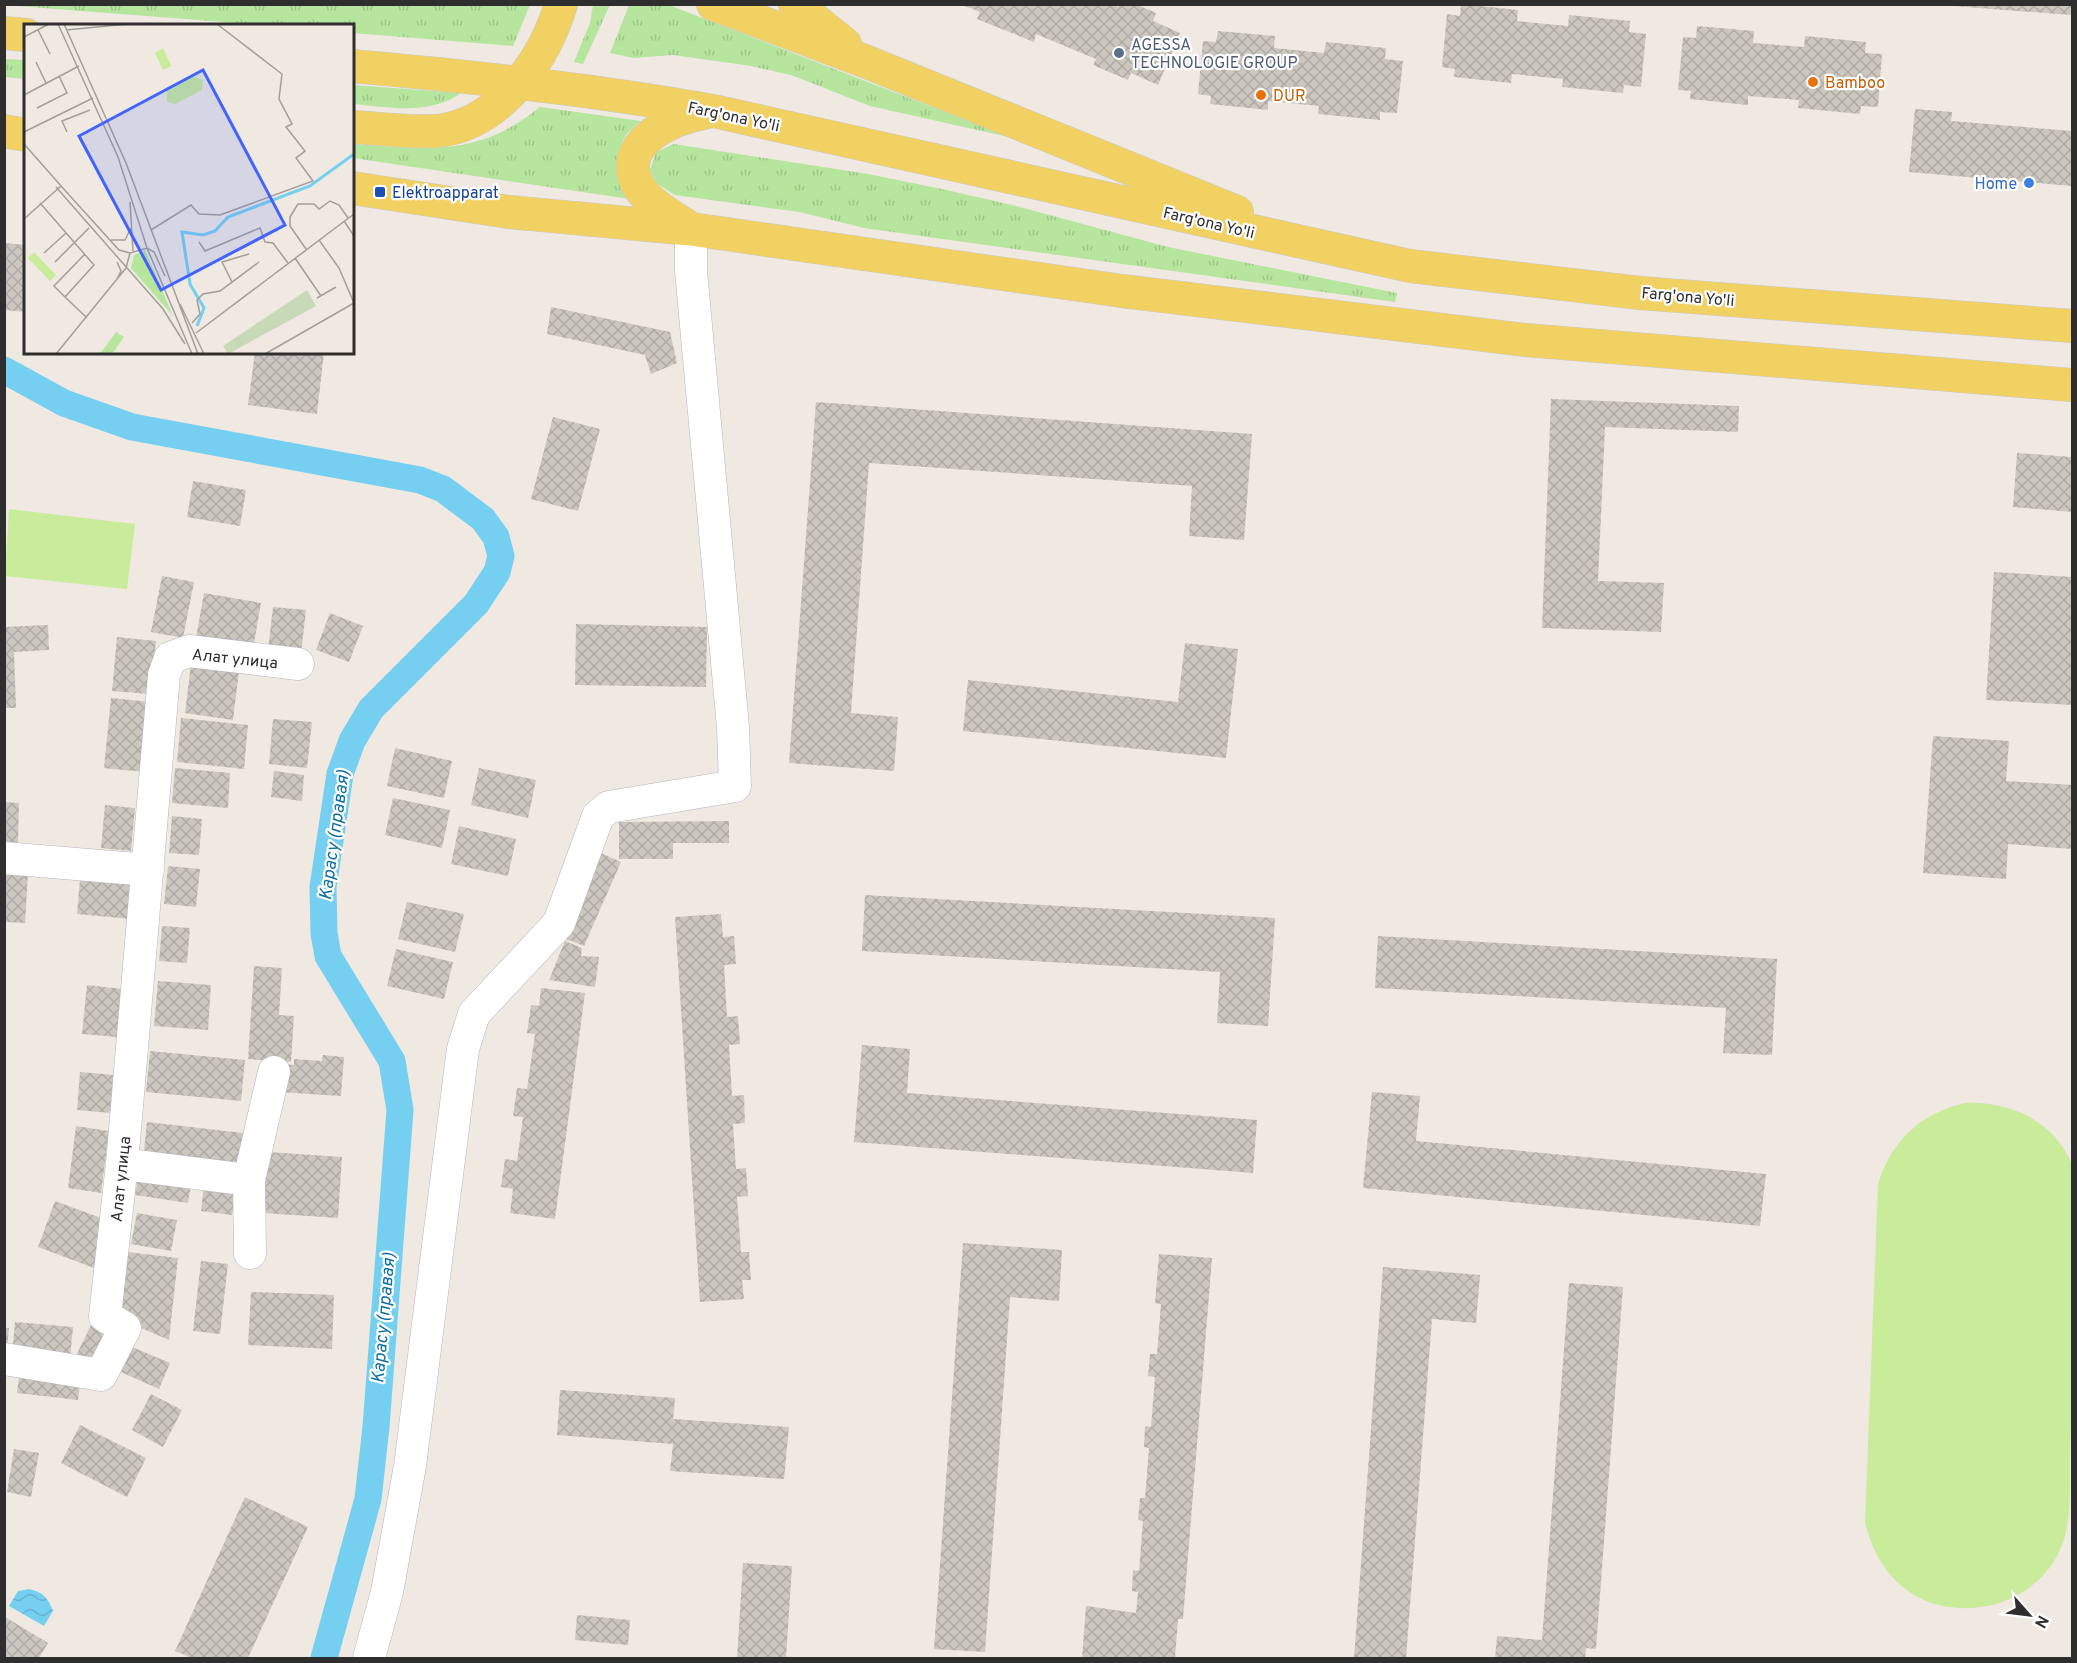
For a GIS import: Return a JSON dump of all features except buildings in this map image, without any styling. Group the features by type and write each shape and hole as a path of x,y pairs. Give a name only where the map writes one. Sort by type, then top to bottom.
{"main road":[{"path":"354,127 443,131 488,111 520,81 545,41 561,4"},
{"path":"713,4 867,62 1328,249"},
{"path":"795,4 867,62"},
{"path":"4,33 24,35"},
{"name":"Farg'ona Yo'li","path":"354,66 520,81 635,97 718,112 1410,266 1640,293 2073,326"},
{"path":"691,229 658,206 640,187 635,177 635,157 648,137 666,123 690,116 718,112"},
{"path":"4,123 24,123"},
{"path":"4,131 24,135"},
{"path":"354,188 509,212 691,229 1122,291 1526,340 2073,385"}],"street":[{"path":"369,1659 387,1592 410,1466 463,1048 474,1014 559,923 598,816 609,807 735,786 734,727 691,271 691,229"},
{"name":"Алат улица","path":"4,1359 101,1375 125,1328 105,1316 122,1164 164,675 170,658 189,651 298,664"},
{"path":"4,858 148,870"},
{"path":"250,1252 249,1180 274,1072"},
{"path":"122,1164 249,1180"}],"green space":[{"path":"5,4 530,5 513,46 354,33 354,24 248,24"},
{"path":"593,5 610,5 583,64 574,62 590,23"},
{"path":"629,5 669,5 1013,138 870,106 791,75 751,66 673,55 634,58 610,53"},
{"path":"4,59 24,60 24,79 5,77"},
{"path":"354,85 461,93 436,105 394,108 354,104"},
{"path":"540,107 641,121 624,139 620,148 620,167 630,199 354,158 354,144 405,148 451,146 495,135"},
{"path":"674,144 868,174 942,189 1016,206 1168,247 1397,293 1395,302 864,228 799,212 675,195 656,183 650,170 656,152"},
{"path":"9,509 135,524 127,589 5,576"},
{"path":"1965,1103 1998,1106 2029,1117 2054,1136 2072,1165 2072,1379 2068,1522 2062,1545 2042,1577 2028,1589 2012,1598 1977,1608 1939,1605 1924,1600 1900,1585 1882,1563 1865,1522 1878,1184 1891,1154 1910,1131 1934,1114"}],"water":[{"path":"29,1589 44,1596 51,1606 53,1611 44,1626 9,1606 18,1591"}],"waterway":[{"name":"Карасу (правая)","path":"4,370 64,403 132,427 420,480 443,489 483,519 496,537 501,556 497,572 476,604 371,709 352,741 340,774 323,887 324,933 328,956 392,1061 400,1110 376,1427 368,1499 324,1658"}],"place":[{"name":"AGESSA TECHNOLOGIE GROUP","path":"1119,53"},
{"name":"Bamboo","path":"1813,82"},
{"name":"DUR","path":"1261,95"},
{"name":"Home","path":"2029,183"},
{"name":"Elektroapparat","path":"380,192"}]}
